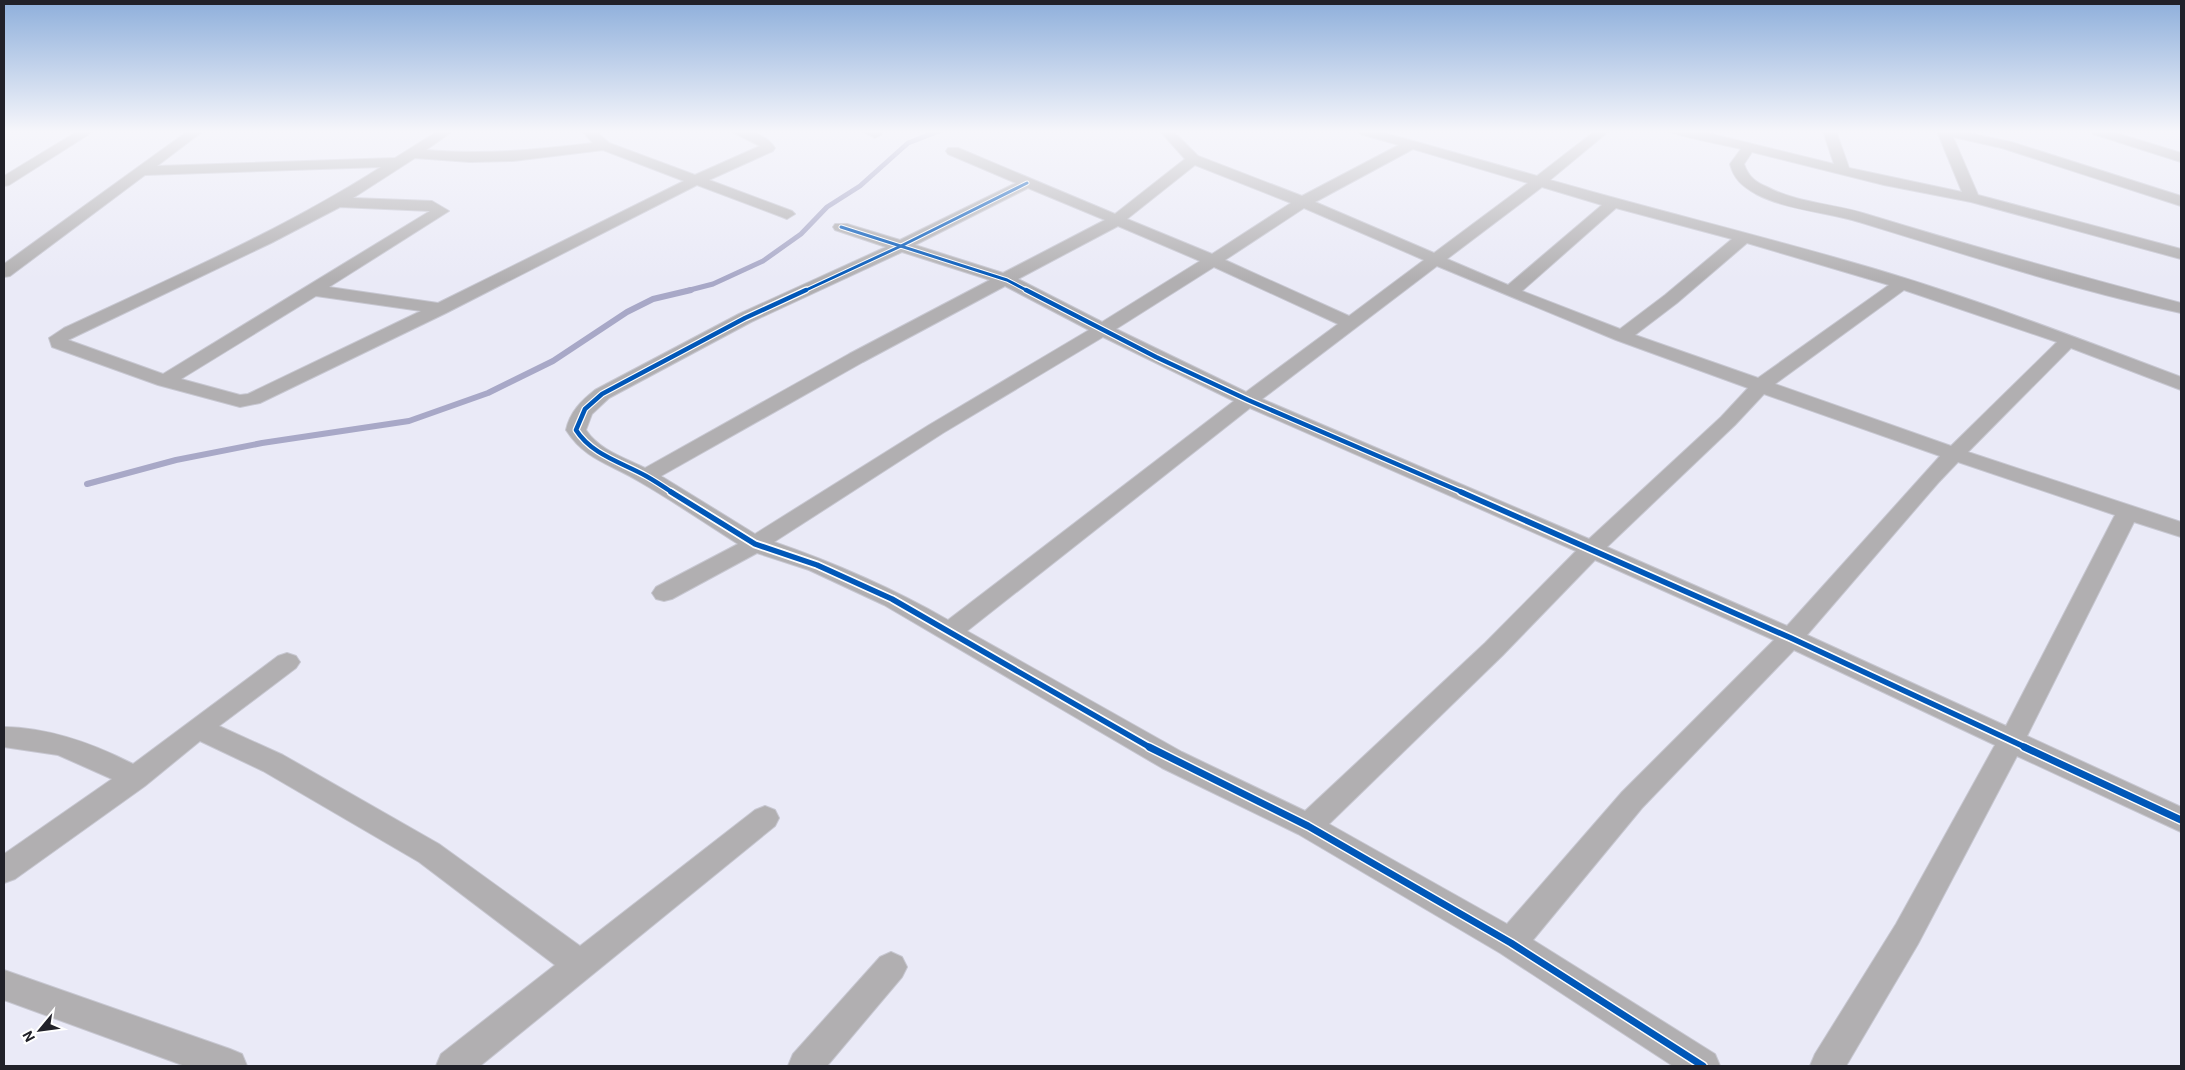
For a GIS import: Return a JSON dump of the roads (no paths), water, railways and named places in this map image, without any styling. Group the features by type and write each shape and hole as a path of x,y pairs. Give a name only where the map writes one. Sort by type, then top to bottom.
{"street":[{"path":"4,272 125,181"},
{"path":"368,181 337,202 265,240 58,338 58,342 165,381 240,401 253,399 440,309 694,181 787,214"},
{"path":"1022,181 1212,260 1352,323"},
{"path":"646,476 856,358 1007,280 1115,221 1165,181"},
{"path":"1249,181 1303,202 1435,261 1622,336 1953,454 2181,530"},
{"path":"664,593 755,544 936,429 1103,329 1303,202 1343,181"},
{"path":"1535,181 1744,236 1902,283 2069,340 2181,384"},
{"path":"1747,181 1762,191 1798,203 1843,212 2024,267 2181,308"},
{"path":"1890,181 1972,198 2181,254"},
{"path":"1965,181 1972,198"},
{"path":"2118,181 2181,201"},
{"path":"950,631 1248,400 1539,182"},
{"path":"1027,183 901,246 738,322 602,394 587,406 578,418 576,430 583,441 597,452 646,476 755,544 841,574 916,611 1172,760 1308,826 1511,943 1703,1066"},
{"path":"165,381 441,211 432,206 337,202"},
{"path":"1510,292 1614,203"},
{"path":"841,227 1007,280 1156,357 1248,400 1592,549 1791,638 2181,820"},
{"path":"1622,336 1671,299 1744,236"},
{"path":"1308,826 1494,649 1592,549 1728,420 1760,386 1902,283"},
{"path":"313,290 440,309"},
{"path":"1511,943 1632,800 1791,638 1930,478 2069,340"},
{"path":"1827,1066 1907,934 2011,742 2127,513"},
{"path":"4,870 135,778 198,728 287,662"},
{"path":"198,728 273,763 429,853 494,900 532,931 582,965"},
{"path":"4,737 60,743 81,750 135,778"},
{"path":"453,1066 765,818"},
{"path":"805,1066 891,967"},
{"path":"4,985 230,1066"}],"waterway":[{"path":"686,291 713,284 763,261 801,234 827,207 866,181"},
{"path":"87,484 176,460 262,443 409,421 488,393 553,361 627,312 653,299 691,290"}]}
